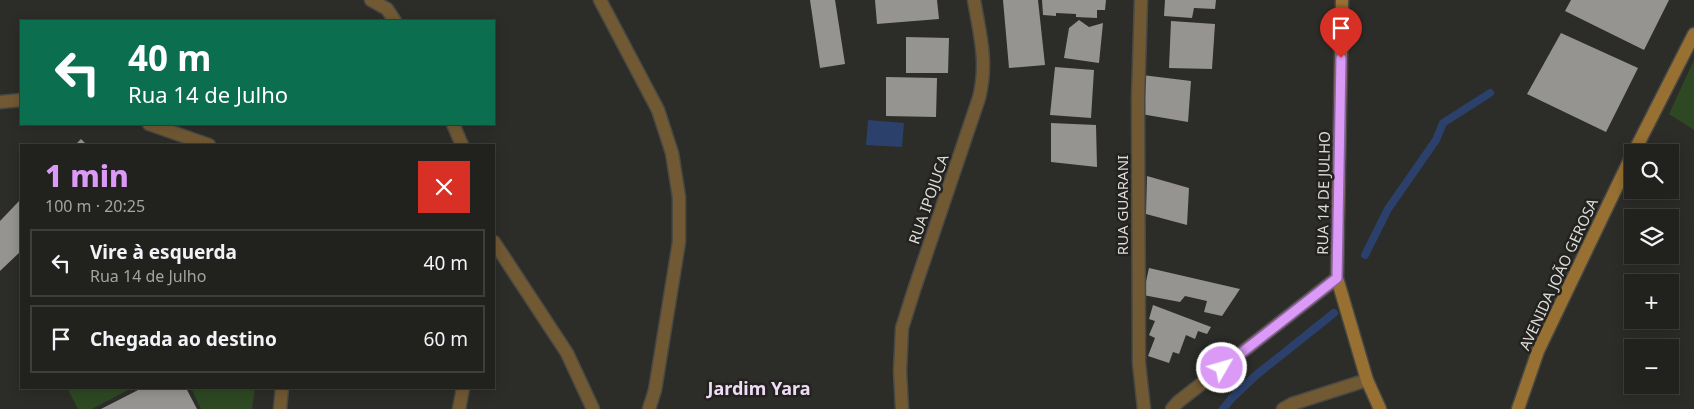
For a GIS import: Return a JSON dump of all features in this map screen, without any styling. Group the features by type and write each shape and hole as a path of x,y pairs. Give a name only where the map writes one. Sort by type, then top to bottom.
{"street":[{"path":"370,0 386,5 394,20"},
{"path":"600,0 658,110 672,153 679,197 679,242 655,390 649,409"},
{"name":"RUA IPOJUCA","path":"902,409 900,371 902,328 983,81 984,64 974,0"},
{"name":"RUA GUARANI","path":"1141,0 1138,99 1139,363 1144,409"},
{"name":"RUA 14 DE JULHO","path":"1342,0 1337,278 1367,380 1380,409"},
{"name":"AVENIDA JOÃO GEROSA","path":"1638,144 1694,34"},
{"path":"0,102 20,100"},
{"path":"152,125 206,144"},
{"path":"453,125 462,144"},
{"name":"AVENIDA JOÃO GEROSA","path":"1518,409 1538,351 1624,173"},
{"path":"495,244 567,353 593,409"},
{"path":"1172,409 1178,402 1337,278"},
{"path":"1283,409 1292,404 1367,380"},
{"path":"280,409 282,389"},
{"path":"459,409 463,389"}],"green space":[{"path":"1694,60 1694,130 1669,114"},
{"path":"68,389 130,389 92,409 78,409"},
{"path":"191,389 255,389 252,409 201,409"}],"water":[{"path":"868,120 904,123 902,147 866,145"}],"building":[{"path":"810,0 835,0 845,64 820,68"},
{"path":"875,0 937,0 939,19 877,24"},
{"path":"1003,0 1038,0 1045,65 1009,68"},
{"path":"1042,0 1106,0 1105,10 1097,10 1097,18 1076,17 1076,14 1056,13 1056,16 1043,15"},
{"path":"1165,0 1216,0 1215,9 1194,8 1192,18 1164,16"},
{"path":"1571,0 1669,0 1644,50 1565,11"},
{"path":"1079,20 1089,27 1103,23 1099,63 1064,58 1069,28"},
{"path":"1171,21 1215,24 1212,69 1169,68"},
{"path":"1561,33 1638,68 1606,132 1527,94"},
{"path":"906,37 949,38 948,73 906,73"},
{"path":"1055,67 1094,70 1091,118 1050,115"},
{"path":"1142,75 1191,81 1188,122 1141,114"},
{"path":"886,77 937,78 936,117 886,116"},
{"path":"1051,123 1096,125 1097,167 1051,162"},
{"path":"81,139 86,144 76,144"},
{"path":"1147,176 1189,188 1187,225 1146,214"},
{"path":"20,200 20,252 0,271 0,221"},
{"path":"1149,268 1240,289 1222,316 1204,312 1207,301 1185,296 1180,302 1143,295"},
{"path":"1153,305 1211,327 1207,334 1198,331 1195,339 1186,335 1179,354 1173,352 1169,363 1148,356 1155,338 1149,335 1155,321 1149,319"},
{"path":"140,389 187,389 197,409 101,409"}],"waterway":[{"path":"1365,255 1388,209 1436,140 1443,123 1490,93"},
{"path":"1223,409 1255,376 1334,313"}],"district":[{"name":"Jardim Yara","path":"759,388"}],"route":[{"path":"1222,368 1337,278 1341,58"}]}
